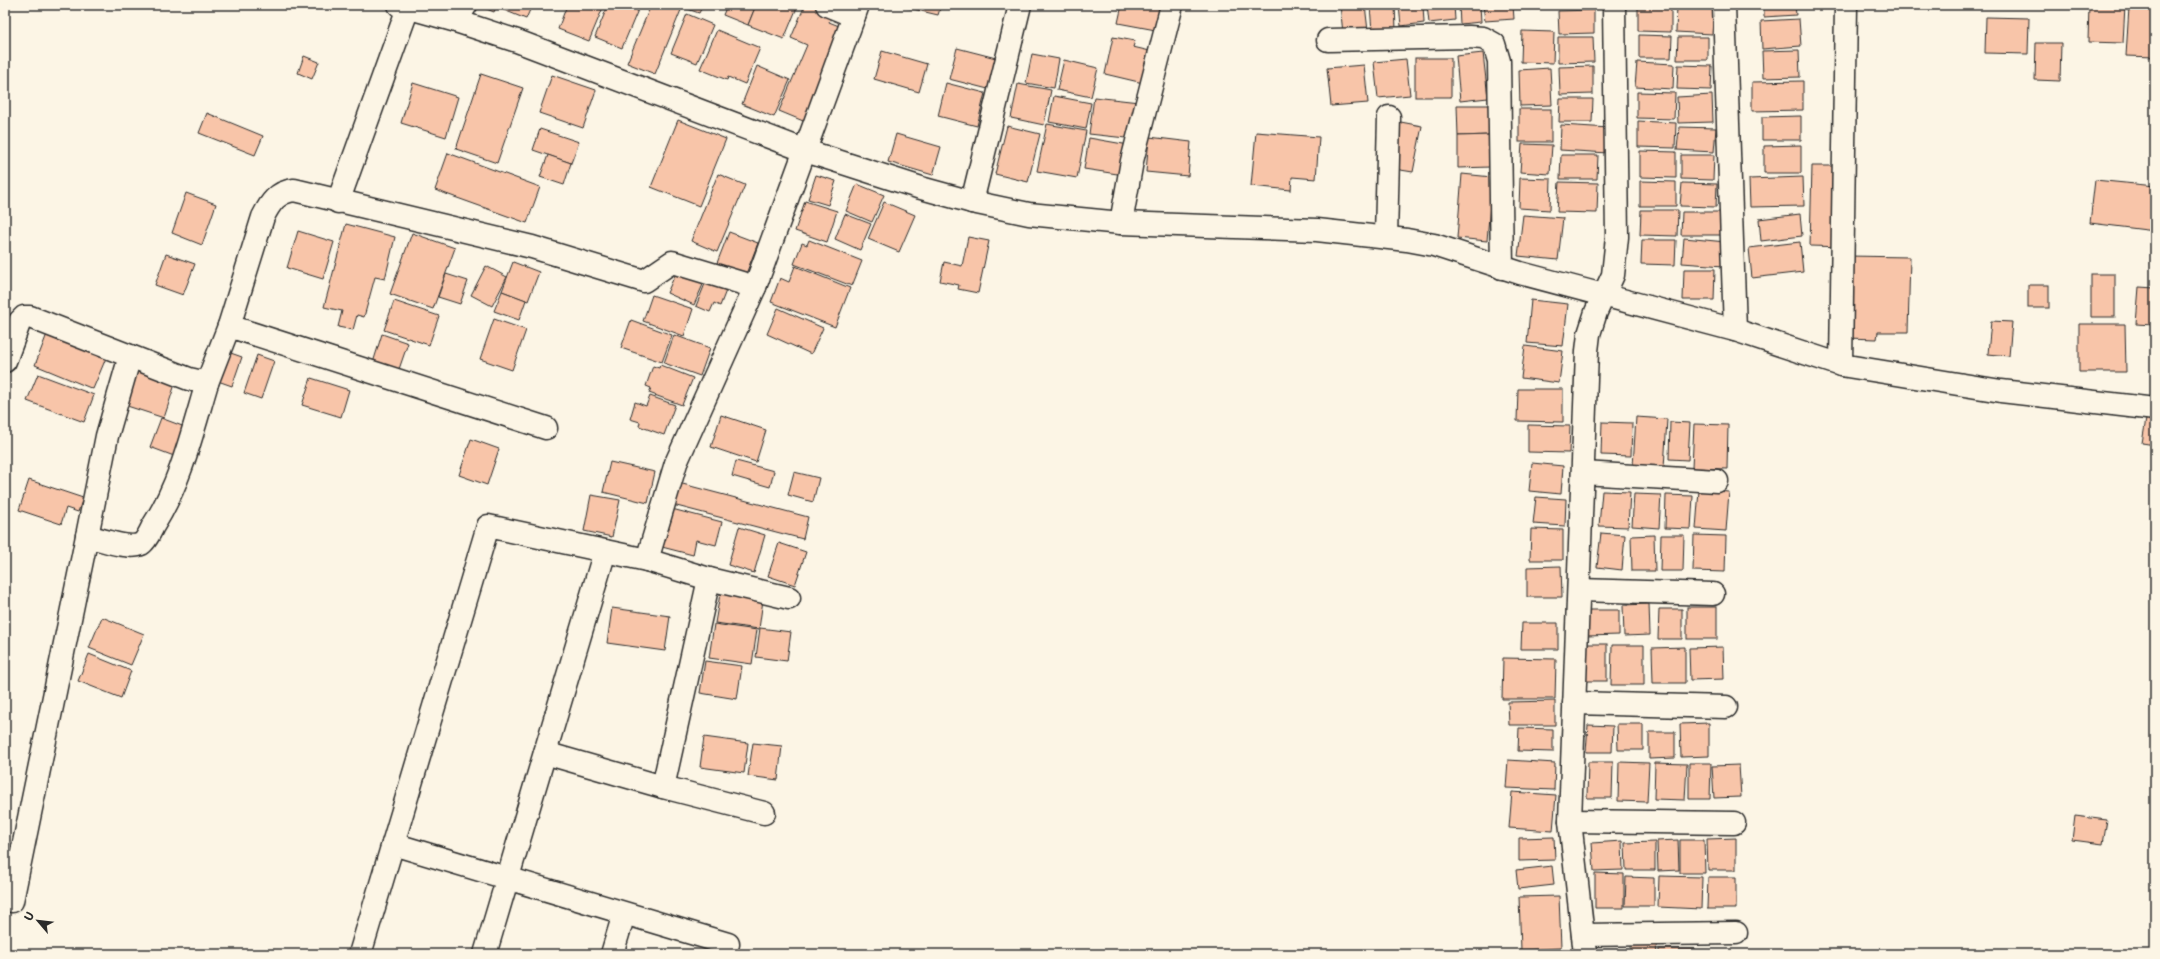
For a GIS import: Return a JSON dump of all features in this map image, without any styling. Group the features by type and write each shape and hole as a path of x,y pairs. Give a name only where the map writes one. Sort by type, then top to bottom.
{"street":[{"path":"646,560 676,462 754,287 806,151 856,10 827,5"},
{"path":"972,202 1020,5"},
{"path":"1121,223 1132,161 1172,5"},
{"path":"1614,5 1617,237 1615,267 1606,295 1596,312 1589,334 1570,821 1584,945 1736,933"},
{"path":"1724,5 1735,330"},
{"path":"1841,365 1846,5"},
{"path":"338,202 403,6 461,13 517,42 806,151 921,188 972,202 1029,214 1121,223 1317,230 1386,237 1434,245 1502,268 1735,330 1841,365 2001,391 2155,409"},
{"path":"1328,40 1469,36 1483,38 1494,44 1499,61 1502,268"},
{"path":"1386,237 1389,117"},
{"path":"87,536 128,546 139,545 144,541 163,511 183,465 207,383 229,326 251,251 269,204 278,195 294,190 338,202 532,247 644,281 672,262 754,287"},
{"path":"5,361 20,322 24,318 30,317 189,379 207,383"},
{"path":"229,326 546,428"},
{"path":"12,901 107,436 130,356"},
{"path":"1583,473 1717,481"},
{"path":"360,954 488,526 646,560 709,579 789,598"},
{"path":"485,954 605,551"},
{"path":"663,787 709,579"},
{"path":"1579,590 1714,594"},
{"path":"1574,703 1726,707"},
{"path":"545,753 663,787 764,813"},
{"path":"1570,821 1734,823"},
{"path":"393,844 728,944 725,954"},
{"path":"612,954 624,914"}],"building":[{"path":"497,5 494,12 479,6"},
{"path":"500,5 532,5 526,19 499,8"},
{"path":"567,5 604,5 589,41 558,29"},
{"path":"608,5 640,5 622,48 595,37"},
{"path":"651,5 668,5 681,10 655,74 627,63"},
{"path":"676,5 703,5 699,13"},
{"path":"727,5 756,5 748,25 723,15"},
{"path":"756,5 798,5 784,39 748,25"},
{"path":"805,5 815,5 833,13 829,22 844,28 808,123 779,111 807,45 791,38"},
{"path":"896,5 941,5 938,15"},
{"path":"1122,5 1166,5 1161,31 1118,23"},
{"path":"1340,5 1365,5 1368,31 1343,33"},
{"path":"1370,5 1395,5 1396,30 1372,32"},
{"path":"1399,5 1423,5 1424,23 1401,26"},
{"path":"1427,5 1454,5 1455,20 1429,23"},
{"path":"1459,5 1480,5 1481,22 1460,24"},
{"path":"1483,5 1513,5 1514,19 1485,21"},
{"path":"1526,5 1553,5 1554,7 1526,9"},
{"path":"1558,5 1605,5 1605,7 1558,7"},
{"path":"1764,5 1795,5 1796,15 1764,17"},
{"path":"2089,5 2125,5 2123,43 2088,42"},
{"path":"1677,6 1714,7 1712,34 1676,32"},
{"path":"1638,7 1671,7 1671,32 1638,31"},
{"path":"2129,7 2155,8 2155,57 2126,56"},
{"path":"1594,10 1594,33 1559,34 1558,11"},
{"path":"687,14 713,25 697,63 671,53"},
{"path":"1986,17 2029,18 2028,54 1985,53"},
{"path":"1799,19 1801,46 1762,49 1761,21"},
{"path":"717,30 760,48 745,84 728,77 727,80 700,69"},
{"path":"1522,31 1554,32 1553,63 1521,62"},
{"path":"1639,35 1672,36 1671,58 1639,58"},
{"path":"1113,37 1135,41 1133,47 1150,51 1143,83 1105,74"},
{"path":"1558,37 1593,37 1594,62 1558,63"},
{"path":"1678,37 1708,37 1708,60 1677,60"},
{"path":"2036,43 2061,43 2060,81 2035,80"},
{"path":"957,48 996,58 988,89 949,79"},
{"path":"1799,50 1800,77 1763,78 1762,51"},
{"path":"882,51 927,64 919,92 874,79"},
{"path":"1483,53 1488,98 1460,101 1456,56"},
{"path":"1032,54 1059,59 1054,88 1026,83"},
{"path":"304,56 319,62 312,79 298,73"},
{"path":"1415,58 1451,58 1451,97 1415,97"},
{"path":"1406,59 1410,95 1378,98 1374,62"},
{"path":"1064,60 1098,68 1091,97 1057,90"},
{"path":"1637,62 1674,64 1673,89 1635,87"},
{"path":"1364,65 1368,103 1331,106 1327,68"},
{"path":"1678,65 1712,66 1711,90 1677,89"},
{"path":"757,66 790,80 774,117 742,104"},
{"path":"1593,66 1593,94 1560,95 1559,67"},
{"path":"1550,68 1552,105 1520,106 1519,70"},
{"path":"481,74 523,88 497,163 456,149"},
{"path":"552,75 596,90 583,128 539,113"},
{"path":"1803,81 1803,110 1752,111 1752,82"},
{"path":"413,83 458,97 446,137 401,123"},
{"path":"946,83 985,93 977,126 938,116"},
{"path":"1018,84 1051,90 1044,125 1011,118"},
{"path":"1637,92 1675,93 1674,119 1637,118"},
{"path":"1712,95 1713,122 1678,123 1677,97"},
{"path":"1054,96 1091,103 1086,129 1049,122"},
{"path":"1094,97 1139,102 1135,139 1089,134"},
{"path":"1560,99 1593,99 1592,122 1559,122"},
{"path":"1457,105 1489,105 1490,135 1458,136"},
{"path":"1519,109 1551,109 1551,142 1519,142"},
{"path":"207,113 263,136 255,155 199,133"},
{"path":"1801,116 1801,140 1762,140 1762,117"},
{"path":"678,120 726,139 699,206 651,187"},
{"path":"1390,120 1422,126 1413,172 1382,167"},
{"path":"1638,121 1676,123 1675,148 1638,147"},
{"path":"1047,124 1086,131 1077,178 1037,171"},
{"path":"1561,125 1609,128 1608,153 1560,150"},
{"path":"1007,126 1040,134 1028,182 995,174"},
{"path":"1679,127 1716,128 1714,152 1677,150"},
{"path":"540,129 579,142 571,163 533,150"},
{"path":"1256,132 1319,137 1316,179 1292,177 1291,190 1251,186"},
{"path":"896,134 941,147 933,175 888,162"},
{"path":"1490,135 1490,167 1458,168 1458,136"},
{"path":"1149,137 1191,142 1188,176 1146,172"},
{"path":"1089,138 1129,145 1124,175 1084,169"},
{"path":"1522,144 1552,145 1550,174 1520,172"},
{"path":"1801,145 1801,173 1764,173 1764,146"},
{"path":"1640,151 1676,152 1676,178 1640,177"},
{"path":"448,153 540,187 527,223 435,190"},
{"path":"548,155 571,163 564,185 540,177"},
{"path":"1561,155 1598,155 1597,179 1560,179"},
{"path":"1681,155 1714,155 1713,180 1681,179"},
{"path":"1812,166 1848,166 1846,247 1810,246"},
{"path":"718,174 745,185 717,252 691,241"},
{"path":"1462,174 1492,177 1487,241 1457,238"},
{"path":"816,175 836,181 828,205 808,199"},
{"path":"1803,177 1804,206 1750,207 1749,179"},
{"path":"1520,178 1551,179 1550,210 1519,208"},
{"path":"2095,180 2155,186 2155,231 2090,223"},
{"path":"1640,181 1676,182 1676,206 1640,206"},
{"path":"1559,182 1598,183 1597,213 1557,212"},
{"path":"1682,183 1717,184 1716,207 1680,206"},
{"path":"857,184 884,195 872,222 846,211"},
{"path":"186,193 216,204 202,245 172,233"},
{"path":"805,201 837,211 827,242 795,231"},
{"path":"884,202 915,215 899,252 868,239"},
{"path":"1641,210 1678,210 1677,236 1640,235"},
{"path":"1682,212 1725,212 1724,235 1681,235"},
{"path":"845,214 871,224 860,250 835,239"},
{"path":"1800,214 1802,236 1761,241 1759,219"},
{"path":"1523,215 1563,218 1558,260 1518,256"},
{"path":"346,224 395,237 385,279 375,277 364,317 357,315 353,330 338,327 342,311 324,307"},
{"path":"298,231 334,242 323,279 287,268"},
{"path":"729,232 758,243 746,274 717,263"},
{"path":"412,233 455,248 433,309 390,294"},
{"path":"968,237 989,241 978,293 958,289 959,285 940,281 944,262 962,266"},
{"path":"1684,238 1726,242 1724,266 1682,263"},
{"path":"809,240 862,261 852,286 794,264 802,243 807,245"},
{"path":"1642,240 1676,240 1675,265 1641,264"},
{"path":"1800,242 1803,272 1752,278 1749,248"},
{"path":"166,254 195,264 183,295 155,285"},
{"path":"1848,256 1910,257 1908,332 1878,332 1877,339 1846,338"},
{"path":"513,262 539,272 528,301 502,291"},
{"path":"486,266 507,277 492,306 471,295"},
{"path":"795,266 850,288 835,327 771,302 780,278 789,282"},
{"path":"678,268 705,280 694,305 667,293"},
{"path":"1684,269 1715,269 1714,300 1683,300"},
{"path":"446,274 468,281 460,304 438,297"},
{"path":"2091,274 2115,274 2115,317 2091,317"},
{"path":"707,279 727,288 720,306 714,303 710,312 696,306"},
{"path":"2028,285 2049,285 2049,308 2028,308"},
{"path":"2139,287 2155,288 2155,325 2136,324"},
{"path":"502,291 526,300 519,320 494,311"},
{"path":"652,295 693,309 684,336 643,321"},
{"path":"1531,300 1568,304 1563,346 1527,343"},
{"path":"394,301 439,316 429,345 384,330"},
{"path":"778,308 823,328 811,354 767,334"},
{"path":"494,319 526,330 512,370 480,359"},
{"path":"631,320 672,335 662,362 621,348"},
{"path":"1991,321 2012,322 2009,356 1988,354"},
{"path":"2079,324 2125,324 2126,372 2079,372"},
{"path":"47,334 106,358 93,389 35,365"},
{"path":"382,334 408,343 397,375 372,366"},
{"path":"674,335 710,348 700,376 664,363"},
{"path":"1525,346 1563,351 1559,383 1521,378"},
{"path":"225,351 242,357 232,386 215,380"},
{"path":"257,355 274,361 261,399 244,393"},
{"path":"660,365 693,378 682,405 649,393 651,388 646,386 653,366 659,368"},
{"path":"130,366 176,381 164,418 118,403"},
{"path":"38,374 94,395 84,422 27,401"},
{"path":"311,378 349,390 341,417 302,405"},
{"path":"1518,389 1563,389 1563,422 1517,421"},
{"path":"650,396 675,405 664,435 639,426 640,422 630,419 635,402 646,406"},
{"path":"721,415 766,430 756,462 711,447"},
{"path":"1636,417 1667,419 1664,468 1633,466"},
{"path":"161,418 185,427 174,456 150,447"},
{"path":"2146,419 2155,420 2155,445 2142,443"},
{"path":"1602,422 1632,423 1631,456 1601,455"},
{"path":"1670,422 1690,423 1688,460 1669,459"},
{"path":"1694,424 1728,425 1727,469 1692,468"},
{"path":"1528,425 1570,426 1569,453 1528,452"},
{"path":"471,439 499,449 487,485 459,475"},
{"path":"736,461 774,471 770,487 732,476"},
{"path":"610,462 655,472 648,503 603,492"},
{"path":"1532,463 1563,466 1561,494 1529,491"},
{"path":"794,472 819,478 813,502 788,495"},
{"path":"29,480 83,498 78,512 66,508 61,524 19,510"},
{"path":"675,482 808,517 803,539 669,504"},
{"path":"1699,490 1729,492 1726,531 1696,529"},
{"path":"1602,491 1630,492 1628,527 1599,526"},
{"path":"1634,494 1661,495 1659,528 1632,526"},
{"path":"591,495 620,500 612,537 584,531"},
{"path":"1666,495 1693,496 1691,529 1665,528"},
{"path":"1536,497 1566,499 1565,526 1533,524"},
{"path":"668,508 722,522 716,545 696,540 693,555 658,546"},
{"path":"739,527 765,535 754,573 728,565"},
{"path":"1531,529 1563,530 1563,560 1530,560"},
{"path":"1601,533 1625,535 1622,570 1597,567"},
{"path":"1654,535 1655,571 1632,571 1631,536"},
{"path":"1661,535 1684,535 1683,571 1660,571"},
{"path":"1694,535 1726,536 1725,572 1693,571"},
{"path":"779,543 806,552 795,585 768,576"},
{"path":"1561,566 1562,597 1527,597 1527,567"},
{"path":"720,594 763,600 759,629 715,623"},
{"path":"1649,604 1650,635 1624,636 1623,605"},
{"path":"1687,607 1717,607 1717,639 1687,639"},
{"path":"612,608 670,616 665,651 607,643"},
{"path":"1659,609 1682,609 1682,639 1658,639"},
{"path":"1587,610 1619,610 1619,635 1587,636"},
{"path":"102,617 144,634 131,665 89,648"},
{"path":"1522,623 1558,623 1558,649 1521,649"},
{"path":"714,624 757,630 752,664 709,658"},
{"path":"760,628 791,632 787,661 756,657"},
{"path":"1583,644 1607,644 1607,681 1583,681"},
{"path":"1612,645 1644,645 1644,685 1611,685"},
{"path":"1685,647 1685,683 1653,683 1652,648"},
{"path":"1723,647 1724,679 1690,680 1689,648"},
{"path":"89,654 131,671 121,698 78,681"},
{"path":"1503,658 1556,659 1555,699 1502,699"},
{"path":"705,661 742,666 737,699 700,693"},
{"path":"1555,701 1555,725 1509,725 1508,702"},
{"path":"1709,723 1709,756 1681,757 1680,724"},
{"path":"1617,724 1643,724 1643,750 1618,750"},
{"path":"1588,725 1613,726 1612,752 1586,752"},
{"path":"1519,728 1553,729 1553,752 1518,751"},
{"path":"1649,732 1675,732 1675,758 1649,759"},
{"path":"704,737 748,743 744,773 700,767"},
{"path":"753,743 782,746 778,780 748,776"},
{"path":"1508,760 1555,763 1554,790 1506,788"},
{"path":"1588,762 1613,762 1612,798 1587,798"},
{"path":"1619,762 1649,763 1647,802 1618,801"},
{"path":"1655,763 1687,764 1685,800 1654,799"},
{"path":"1689,763 1711,763 1710,799 1689,799"},
{"path":"1739,765 1741,797 1714,798 1712,766"},
{"path":"1512,792 1556,795 1553,831 1509,828"},
{"path":"2075,816 2107,820 2103,844 2072,840"},
{"path":"1554,837 1555,860 1519,861 1519,838"},
{"path":"1736,838 1736,870 1708,870 1707,839"},
{"path":"1678,840 1679,870 1658,871 1657,841"},
{"path":"1680,840 1704,840 1705,873 1680,873"},
{"path":"1622,841 1623,870 1594,871 1592,843"},
{"path":"1655,842 1655,870 1626,870 1625,843"},
{"path":"1552,866 1554,885 1518,889 1516,870"},
{"path":"1595,873 1624,874 1624,908 1595,908"},
{"path":"1659,876 1702,877 1701,909 1658,907"},
{"path":"1626,877 1654,878 1654,906 1625,906"},
{"path":"1708,877 1736,877 1736,909 1707,909"},
{"path":"1559,896 1561,948 1521,950 1519,897"},
{"path":"1631,945 1656,945 1657,954 1631,954"},
{"path":"1659,949 1694,949 1694,954 1659,954"},
{"path":"1602,950 1629,950 1629,954 1602,954"}]}
